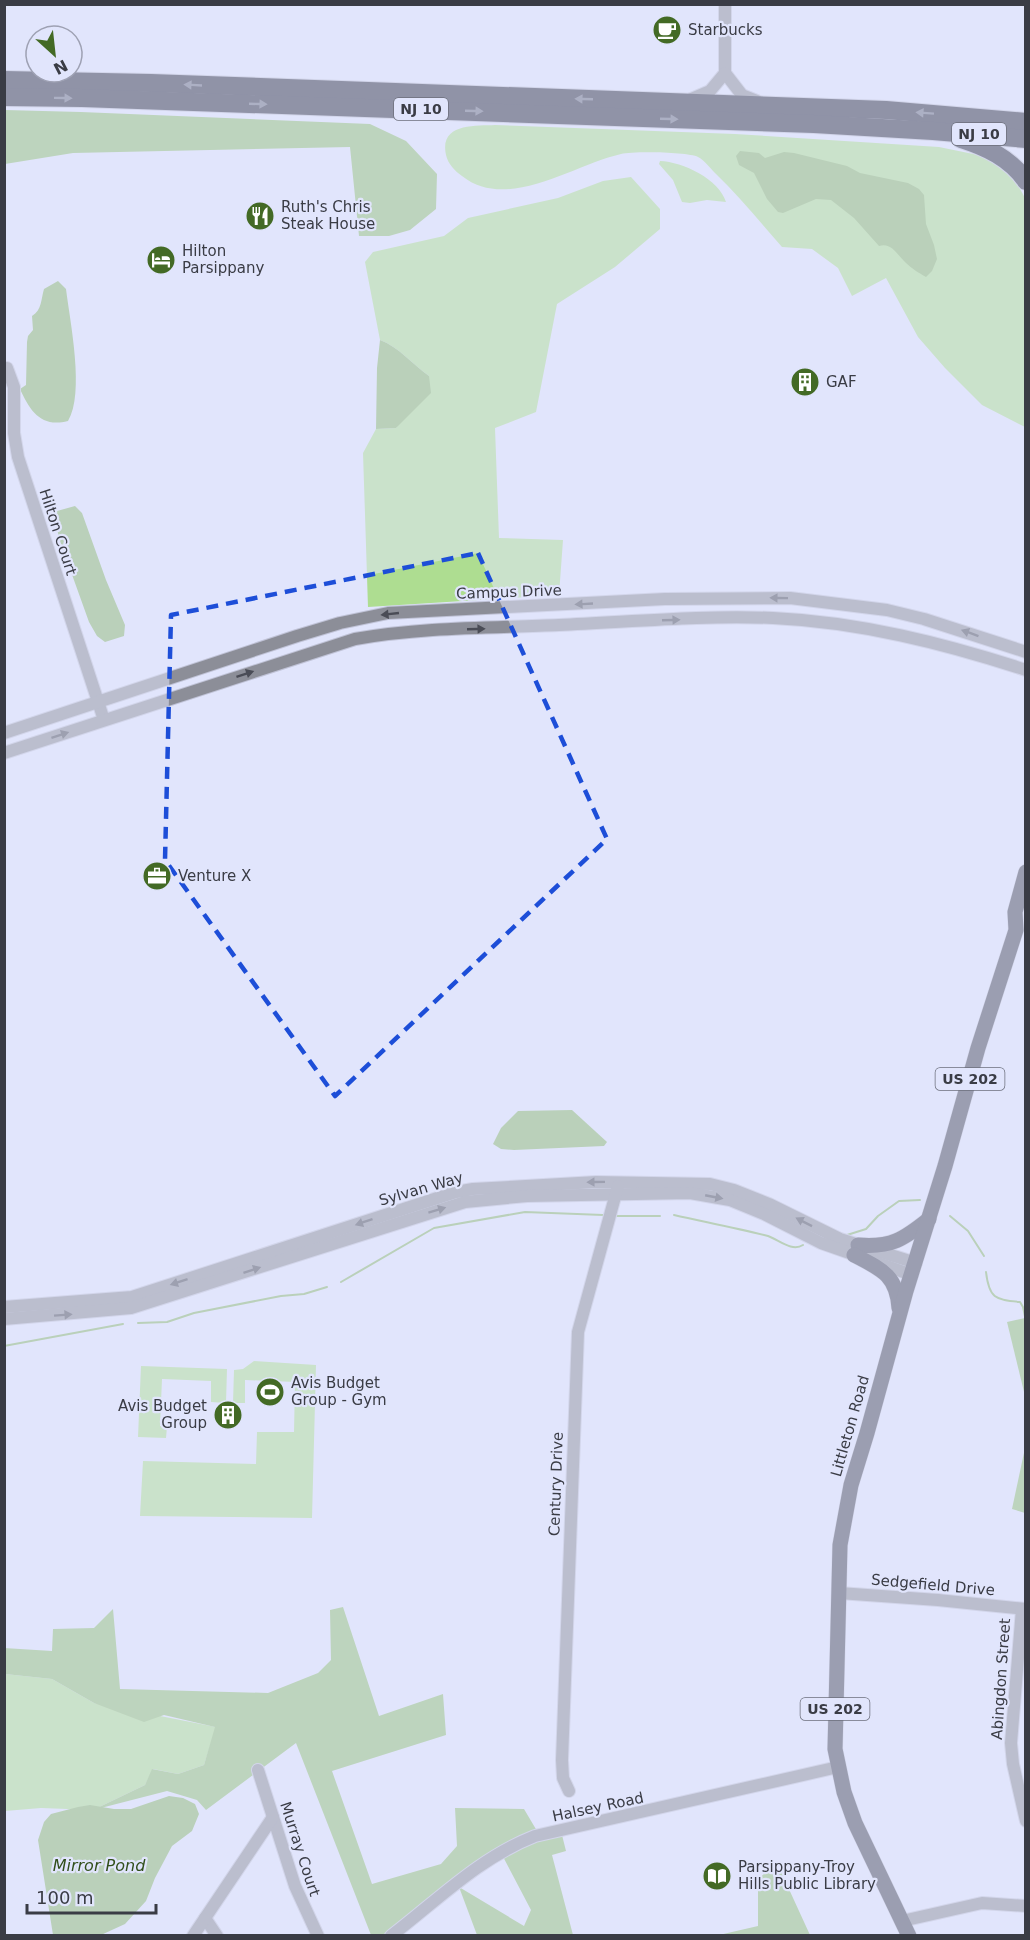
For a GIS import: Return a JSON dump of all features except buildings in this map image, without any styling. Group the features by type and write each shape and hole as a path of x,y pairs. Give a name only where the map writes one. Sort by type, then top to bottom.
{"highway":[{"name":"NJ 10","path":"4,80 151,83 886,110 1026,122"},
{"name":"NJ 10","path":"4,97 814,124 1026,139"},
{"path":"933,131 993,152 1013,167 1026,181"}],"main road":[{"name":"Littleton Road","path":"905,1928 855,1823 838,1767 834,1716 840,1545 851,1485 978,1048 1022,928 1015,912 1026,872"},
{"path":"856,1250 893,1243 929,1219"},
{"path":"856,1250 882,1269 891,1279 896,1290 899,1317"}],"street":[{"path":"725,4 725,73 742,95 773,106"},
{"path":"681,103 710,91 725,73"},
{"name":"Hilton Court","path":"7,368 14,387 14,433 18,457 104,720"},
{"name":"Campus Drive","path":"4,733 340,623 388,614 665,599 790,598 887,610 924,619 1026,652"},
{"path":"4,753 355,639 416,631 717,618 771,618 856,626 908,636 1026,669"},
{"name":"Sylvan Way","path":"4,1307 132,1297 456,1192 510,1186 596,1182 617,1188"},
{"name":"Sylvan Way","path":"4,1319 131,1308 465,1202 684,1182 710,1184 734,1190 769,1204 856,1250 914,1269"},
{"name":"Century Drive","path":"569,1791 563,1778 562,1760 577,1338 581,1314 617,1188"},
{"name":"Sedgefield Drive","path":"838,1593 1024,1609"},
{"name":"Abingdon Street","path":"1024,1609 1012,1712 1011,1743 1013,1764 1026,1821"},
{"name":"Halsey Road","path":"391,1935 484,1863 535,1836 838,1767"},
{"name":"Murray Court","path":"258,1770 295,1886 318,1935"},
{"path":"193,1935 273,1817"},
{"path":"905,1928 982,1903 1026,1906"},
{"path":"205,1918 217,1935"}],"highlighted area":[{"path":"478,553 607,839 335,1096 165,860 171,615"}],"shaded area":[{"path":"5,110 370,124 406,141 437,174 436,209 410,230 389,236 359,236 350,147 73,153 5,164"},
{"path":"495,125 735,134 939,147 988,157 1015,180 1025,198 1025,427 982,405 945,368 918,337 886,278 852,296 838,268 812,249 782,247 698,157 661,152 621,154 540,183 519,188 499,189 480,186 459,174 452,167 446,155 445,145 448,137 460,128"},
{"path":"660,161 689,168 699,173 716,186 726,202 707,200 682,202 673,180 659,164"},
{"path":"631,177 660,209 660,229 615,267 557,304 536,412 495,428 499,538 563,540 559,595 368,607 363,453 376,429 396,428 429,376 399,351 380,340 365,262 373,252 444,236 468,218 558,198 603,181"},
{"path":"1026,1318 1025,1396 1007,1322"},
{"path":"254,1361 316,1365 312,1518 140,1516 143,1461 256,1464 257,1432 294,1432 295,1382 245,1380 245,1403 233,1403 234,1370 243,1369"},
{"path":"141,1366 227,1369 226,1403 211,1402 211,1381 162,1379 160,1426 167,1427 166,1438 138,1437"},
{"path":"1025,1448 1025,1513 1012,1509"},
{"path":"343,1607 379,1716 443,1694 446,1735 332,1771 372,1884 441,1864 457,1846 455,1808 524,1809 540,1836 561,1831 566,1851 552,1855 573,1935 477,1935 459,1887 524,1926 531,1910 500,1851 390,1935 371,1935 296,1743 206,1810 197,1800 167,1791 93,1810 145,1785 152,1769 178,1774 204,1765 215,1727 164,1715 144,1722 94,1703 52,1679 5,1674 4,1648 52,1651 53,1629 94,1628 113,1609 120,1689 268,1693 318,1673 331,1660 330,1610"},
{"path":"5,1674 52,1679 94,1703 216,1727 204,1765 178,1774 153,1769 145,1785 93,1810 41,1808 5,1811"},
{"path":"777,1863 810,1935 719,1935 758,1926 758,1879"}],"water":[{"path":"740,151 759,153 765,158 784,152 794,153 847,166 860,173 908,183 919,189 924,195 926,224 937,259 932,271 926,277 908,265 891,248 884,245 879,246 854,218 831,200 816,199 783,213 778,212 767,199 754,173 739,165 736,156"},
{"path":"58,281 66,289 76,376 73,409 68,421 59,423 44,420 32,411 20,389 26,385 27,342 33,330 32,316 39,307 44,289"},
{"path":"380,340 399,351 429,376 431,393 396,428 376,429"},
{"path":"75,506 82,513 125,625 124,636 105,642 97,636 89,622 54,519 57,511"},
{"path":"572,1110 607,1142 604,1146 514,1150 501,1149 493,1144 501,1128 518,1111"},
{"name":"Mirror Pond","path":"169,1796 183,1798 195,1804 199,1814 192,1831 172,1846 146,1901 125,1924 101,1935 53,1935 38,1840 44,1822 51,1814 78,1807 90,1805 131,1809"}],"waterway":[{"path":"847,1235 866,1229 878,1216 899,1201 920,1200"},
{"path":"341,1282 434,1228 525,1212 603,1215"},
{"path":"674,1215 768,1236 794,1247 803,1245"},
{"path":"617,1216 660,1216"},
{"path":"950,1216 968,1231 984,1256"},
{"path":"986,1272 991,1292 999,1298 1020,1302 1026,1321"},
{"path":"138,1323 167,1322 194,1313 281,1296 304,1294 327,1287"},
{"path":"4,1346 123,1324"}],"place":[{"name":"Starbucks","path":"667,30"},
{"name":"Ruth's Chris Steak House","path":"260,216"},
{"name":"Hilton Parsippany","path":"161,260"},
{"name":"GAF","path":"805,382"},
{"name":"Venture X","path":"157,876"},
{"name":"Avis Budget Group - Gym","path":"270,1392"},
{"name":"Avis Budget Group","path":"228,1415"},
{"name":"Parsippany-Troy Hills Public Library","path":"717,1876"}]}
